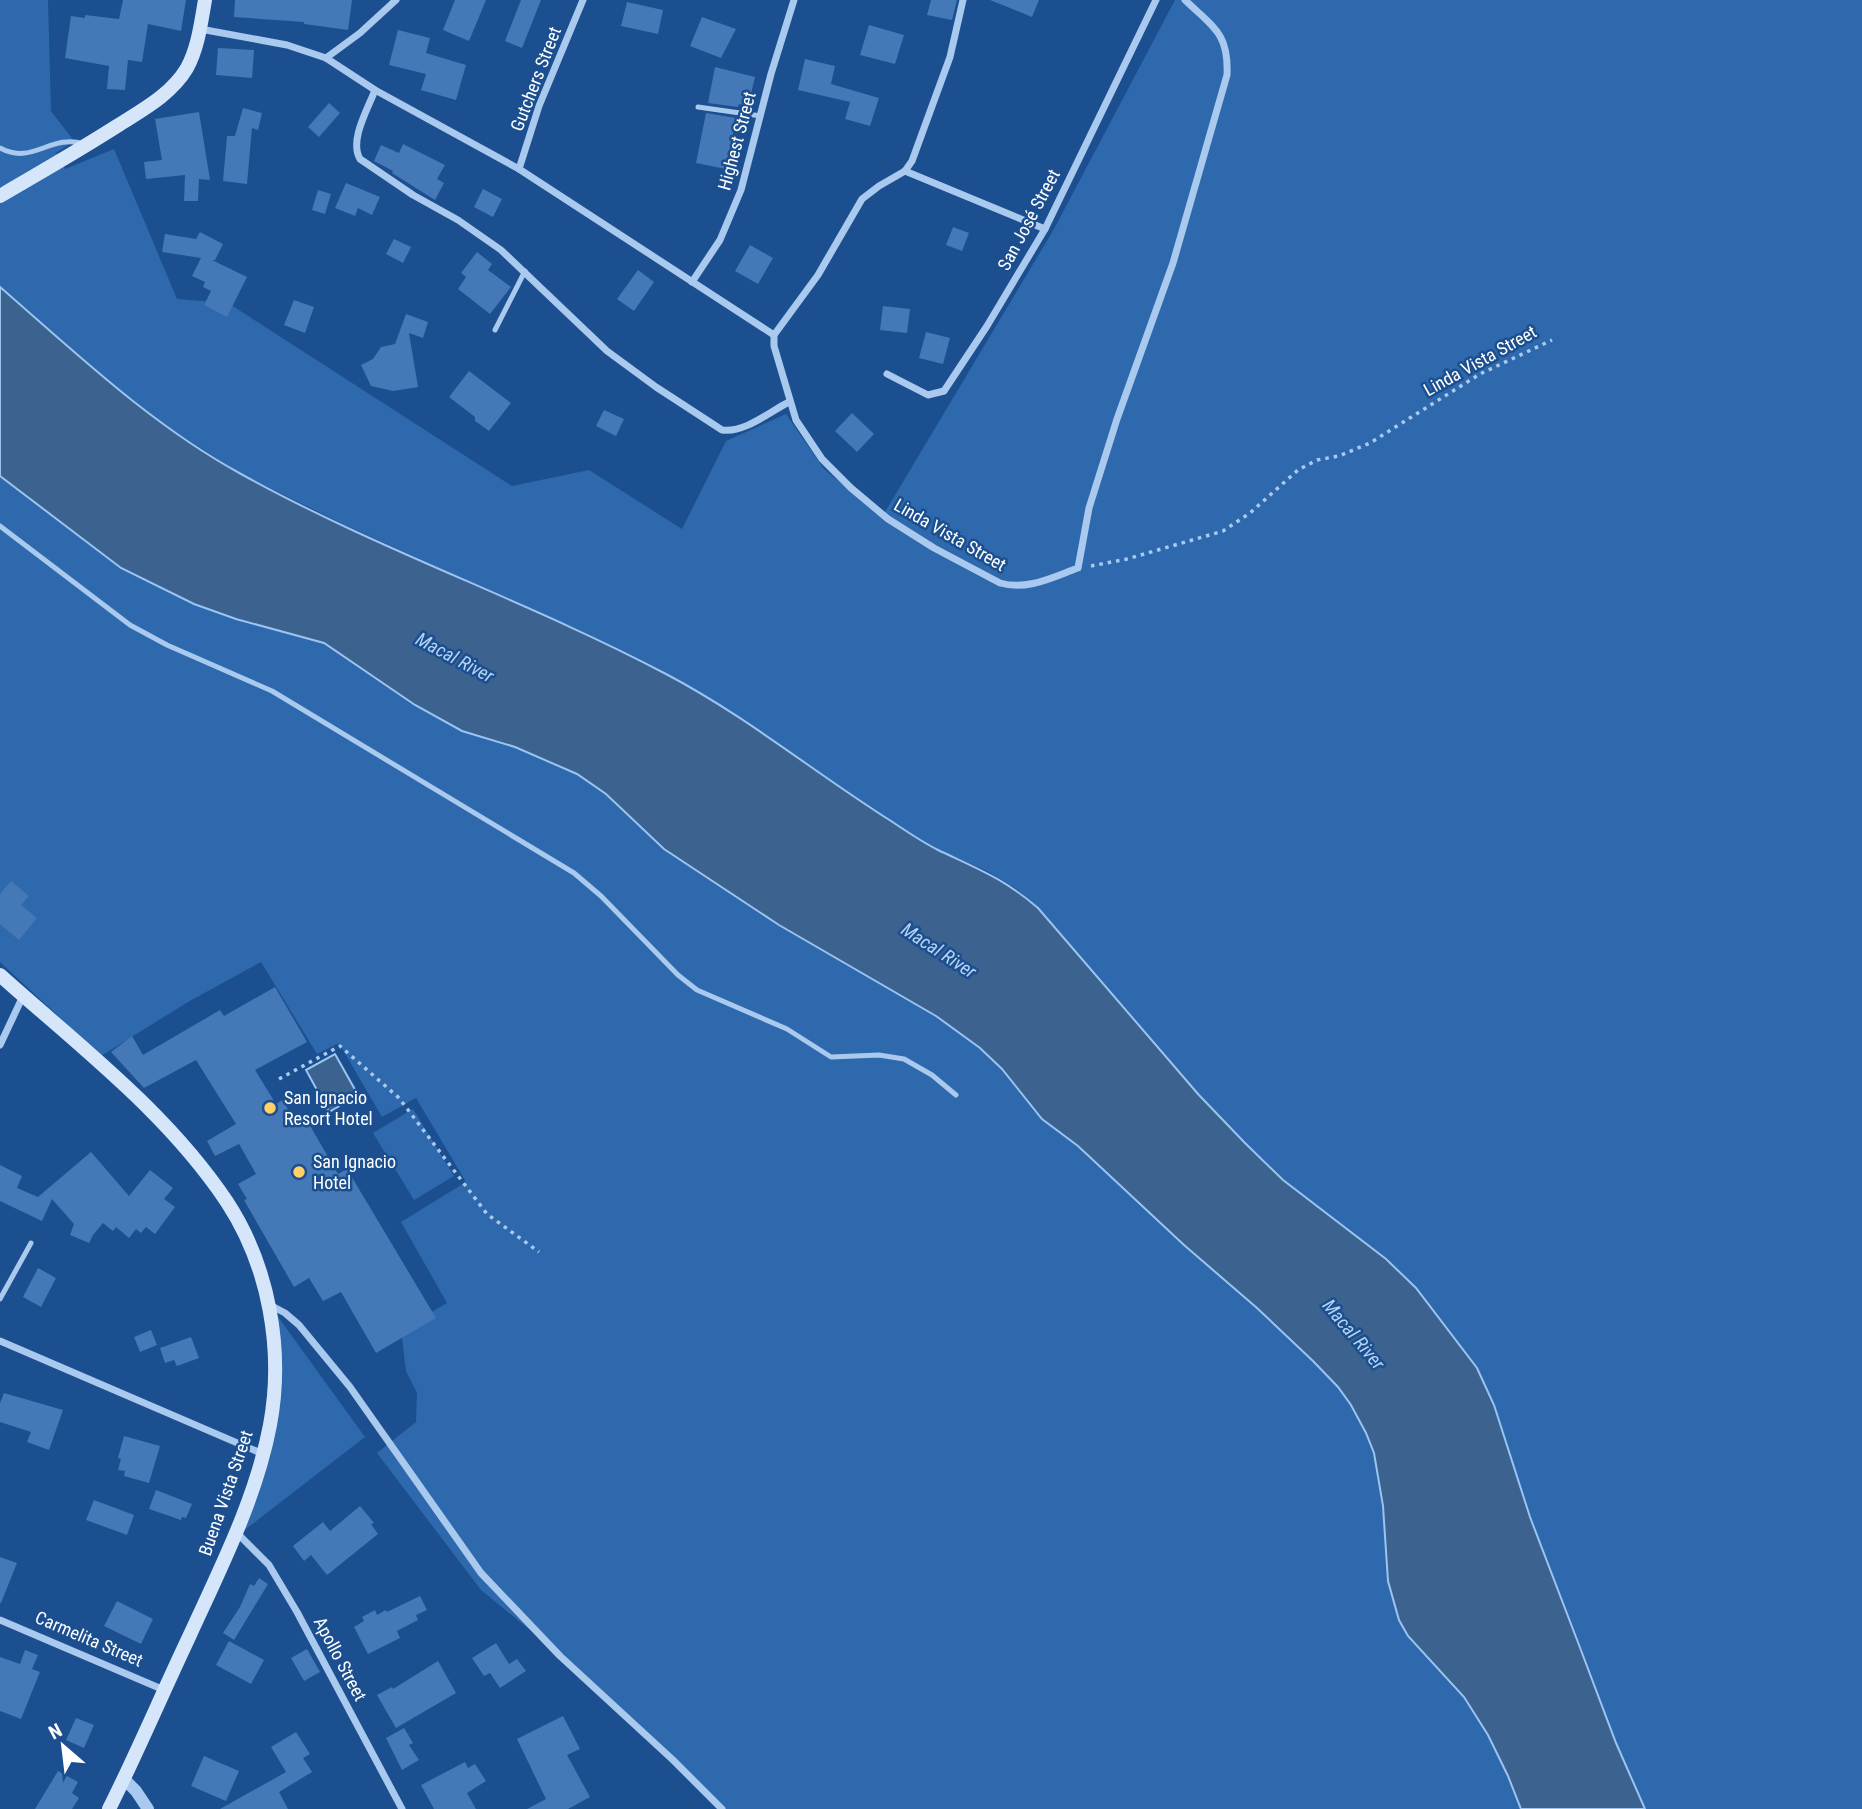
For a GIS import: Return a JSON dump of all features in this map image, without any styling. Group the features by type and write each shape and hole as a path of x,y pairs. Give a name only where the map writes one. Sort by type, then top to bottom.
{"main road":[{"path":"0,196 153,103 178,80 187,67 200,29 205,0"},
{"name":"Buena Vista Street","path":"0,975 136,1097 210,1179 240,1226 269,1304 274,1391 263,1454 236,1533 109,1809"}],"street":[{"path":"326,58 396,0"},
{"name":"Gutchers Street","path":"519,169 539,106 583,0"},
{"name":"Highest Street","path":"692,282 720,240 741,190 771,74 794,0"},
{"path":"200,29 287,45 326,58 376,90 519,169 774,335 818,275 862,200 879,186 905,171 919,148 950,57 963,0"},
{"name":"San José Street","path":"887,374 928,395 944,391 987,326 1045,229 1156,0"},
{"path":"1078,568 1089,509 1117,419 1173,263 1227,75 1228,54 1222,38 1185,0"},
{"path":"376,90 356,142 359,159 501,250 607,351 722,430 732,431 789,402"},
{"path":"905,171 1045,229"},
{"name":"Linda Vista Street","path":"774,335 774,346 789,402 808,440 851,488 887,519 1000,583 1025,586 1078,568"},
{"path":"0,1045 23,996"},
{"path":"269,1304 299,1325 350,1387 481,1573 560,1656 722,1809"},
{"path":"0,1340 263,1454"},
{"name":"Apollo Street","path":"236,1533 269,1565 402,1809"},
{"name":"Carmelita Street","path":"0,1620 164,1690"},
{"path":"124,1779 148,1809"}],"lane":[{"path":"698,107 761,116"},
{"path":"0,148 12,155 24,155 60,141 87,145"},
{"path":"495,330 524,271"},
{"path":"0,526 130,625 167,645 272,691 574,873 601,896 677,975 697,990 787,1029 831,1057 879,1055 904,1059 932,1075 956,1095"},
{"path":"0,1299 31,1242"}],"path":[{"name":"Linda Vista Street","path":"1078,568 1127,559 1223,531 1250,513 1298,470 1317,460 1339,456 1370,443 1480,374 1552,340"},
{"path":"279,1079 340,1046 399,1098 487,1214 539,1252"}],"shaded area":[{"path":"0,0 48,0 51,111 74,141 56,153 65,169 114,149 177,299 228,303 512,486 589,470 682,529 726,441 786,414 824,469 882,517 1054,229 1175,0 1862,0 1862,1809 1645,1809 1616,1743 1530,1517 1494,1405 1416,1288 1386,1259 1283,1180 1244,1142 1198,1094 1038,908 1015,888 987,871 936,849 891,822 666,674 241,474 150,415 84,363 0,287"},
{"path":"0,476 121,568 194,604 236,619 324,643 415,705 461,731 515,747 577,774 606,794 664,849 779,925 936,1016 980,1048 1002,1069 1042,1119 1078,1146 1184,1245 1257,1308 1313,1361 1351,1405 1374,1453 1387,1541 1408,1636 1463,1697 1488,1735 1521,1809 719,1809 564,1658 481,1590 377,1453 416,1422 417,1393 406,1371 401,1330 447,1303 401,1222 466,1182 416,1098 382,1117 339,1043 317,1054 261,962 188,1002 101,1056 0,962"},
{"path":"413,1109 454,1176 414,1200 373,1133"},
{"path":"268,1303 365,1437 233,1539 267,1438 273,1371"}],"water":[{"name":"Macal River","path":"0,287 145,411 241,474 346,527 561,623 696,690 914,836 1002,881 1038,908 1198,1094 1283,1180 1386,1259 1416,1288 1477,1368 1494,1405 1530,1517 1616,1743 1645,1809 1521,1809 1488,1735 1464,1697 1408,1636 1399,1620 1388,1581 1383,1506 1374,1453 1351,1405 1313,1361 1257,1308 1184,1245 1078,1146 1042,1119 1002,1069 980,1048 936,1016 779,925 664,849 606,794 577,774 515,747 462,731 415,705 324,643 236,619 194,604 121,568 0,476"},
{"path":"335,1054 358,1095 329,1112 306,1070"}],"building":[{"path":"123,0 186,0 181,31 148,24 142,62 128,60 125,90 107,89 109,66 65,58 71,16 119,19"},
{"path":"235,0 352,0 348,30 304,22 234,17"},
{"path":"455,0 486,0 469,41 443,30"},
{"path":"521,0 541,0 522,48 505,41"},
{"path":"931,0 957,0 952,20 927,15"},
{"path":"990,0 1039,0 1032,17"},
{"path":"627,2 663,10 658,34 621,26"},
{"path":"702,17 736,29 721,58 690,46"},
{"path":"869,25 904,35 895,64 860,55"},
{"path":"398,30 430,38 426,53 466,65 456,100 421,90 426,74 389,65"},
{"path":"218,48 254,50 252,78 216,75"},
{"path":"805,59 835,66 831,84 879,98 870,126 845,119 850,102 798,90"},
{"path":"715,67 755,77 748,106 708,103"},
{"path":"329,103 340,113 319,137 308,127"},
{"path":"243,108 262,113 258,130 252,128 247,184 223,181 227,136 235,136"},
{"path":"199,112 210,180 199,179 198,201 184,201 185,175 146,179 144,162 162,160 155,119"},
{"path":"706,113 736,118 726,169 696,163"},
{"path":"403,144 445,165 437,179 444,183 435,200 374,161 381,145 399,153"},
{"path":"346,183 380,197 372,215 358,208 355,216 335,208"},
{"path":"483,189 502,199 493,217 474,207"},
{"path":"318,190 331,194 325,214 312,210"},
{"path":"953,227 969,233 962,251 946,245"},
{"path":"200,232 223,244 215,260 212,260 247,277 227,317 204,305 211,291 203,287 205,282 192,276 201,258 162,252 165,234 196,239"},
{"path":"394,239 411,247 403,263 386,254"},
{"path":"750,245 773,258 758,284 735,271"},
{"path":"477,252 492,264 488,270 511,287 490,314 458,289 466,277 461,273"},
{"path":"638,270 654,282 634,311 617,299"},
{"path":"294,300 314,307 305,333 284,325"},
{"path":"883,306 910,309 907,333 880,330"},
{"path":"406,314 428,322 423,338 409,333 418,387 393,391 371,386 361,365 373,359 381,347 395,344"},
{"path":"926,332 950,338 943,364 919,358"},
{"path":"469,371 511,403 489,431 449,397"},
{"path":"604,410 624,419 616,436 596,426"},
{"path":"852,413 874,434 857,452 835,431"},
{"path":"11,881 29,896 21,905 37,918 19,940 0,924 0,894"},
{"name":"San Ignacio Hotel","path":"275,987 307,1042 255,1070 276,1104 283,1100 295,1123 305,1117 338,1174 347,1169 436,1318 376,1353 341,1292 323,1301 309,1278 294,1287 244,1200 247,1199 238,1184 256,1174 239,1144 215,1156 207,1141 236,1124 196,1060 144,1088 111,1052 132,1036 143,1055 220,1010 224,1016"},
{"path":"91,1152 129,1196 150,1170 173,1188 164,1199 175,1207 155,1234 146,1227 141,1233 136,1229 129,1238 116,1227 113,1231 103,1223 89,1243 70,1235 74,1224 52,1199 42,1221 0,1201 0,1165 22,1176 17,1188 38,1197"},
{"path":"38,1268 56,1278 41,1307 23,1297"},
{"path":"151,1330 157,1345 140,1352 134,1337"},
{"path":"191,1337 199,1358 177,1366 174,1360 165,1363 160,1348"},
{"path":"4,1393 63,1410 49,1450 27,1442 31,1432 0,1422 0,1403"},
{"path":"124,1436 160,1446 149,1483 124,1476 125,1471 118,1470"},
{"path":"156,1490 192,1504 186,1518 182,1517 181,1520 149,1509"},
{"path":"94,1500 134,1515 127,1535 86,1520"},
{"path":"360,1506 374,1523 371,1524 378,1534 327,1575 311,1555 304,1561 293,1546 323,1522 330,1531"},
{"path":"0,1557 17,1563 1,1603 0,1603"},
{"path":"259,1578 268,1584 234,1640 223,1633 240,1607 250,1584 254,1586"},
{"path":"420,1596 427,1610 416,1615 418,1620 397,1631 400,1638 368,1654 354,1627 364,1621 362,1617 375,1610 377,1615 386,1610 387,1612"},
{"path":"117,1601 153,1619 141,1644 104,1626"},
{"path":"229,1641 264,1660 251,1684 216,1665"},
{"path":"496,1643 509,1664 517,1659 526,1671 500,1688 490,1673 484,1676 472,1658"},
{"path":"307,1649 320,1672 304,1681 291,1658"},
{"path":"25,1650 38,1655 32,1669 40,1672 21,1719 0,1711 0,1657 20,1664"},
{"path":"438,1661 456,1693 396,1728 377,1695 392,1687 393,1689"},
{"path":"563,1716 580,1749 567,1755 590,1797 568,1809 527,1809 546,1799 517,1739"},
{"path":"76,1718 94,1725 84,1748 66,1740"},
{"path":"404,1728 413,1743 409,1745 419,1760 402,1770 386,1738"},
{"path":"296,1732 310,1754 303,1758 312,1772 279,1792 288,1809 220,1809 286,1772 271,1747"},
{"path":"204,1756 239,1771 226,1801 191,1786"},
{"path":"465,1762 468,1768 475,1764 486,1781 467,1793 476,1809 434,1809 421,1785"},
{"path":"58,1771 78,1782 72,1793 79,1798 72,1809 35,1809"}],"place":[{"name":"San Ignacio Resort Hotel","path":"270,1108"},
{"name":"San Ignacio Hotel","path":"299,1172"}]}
